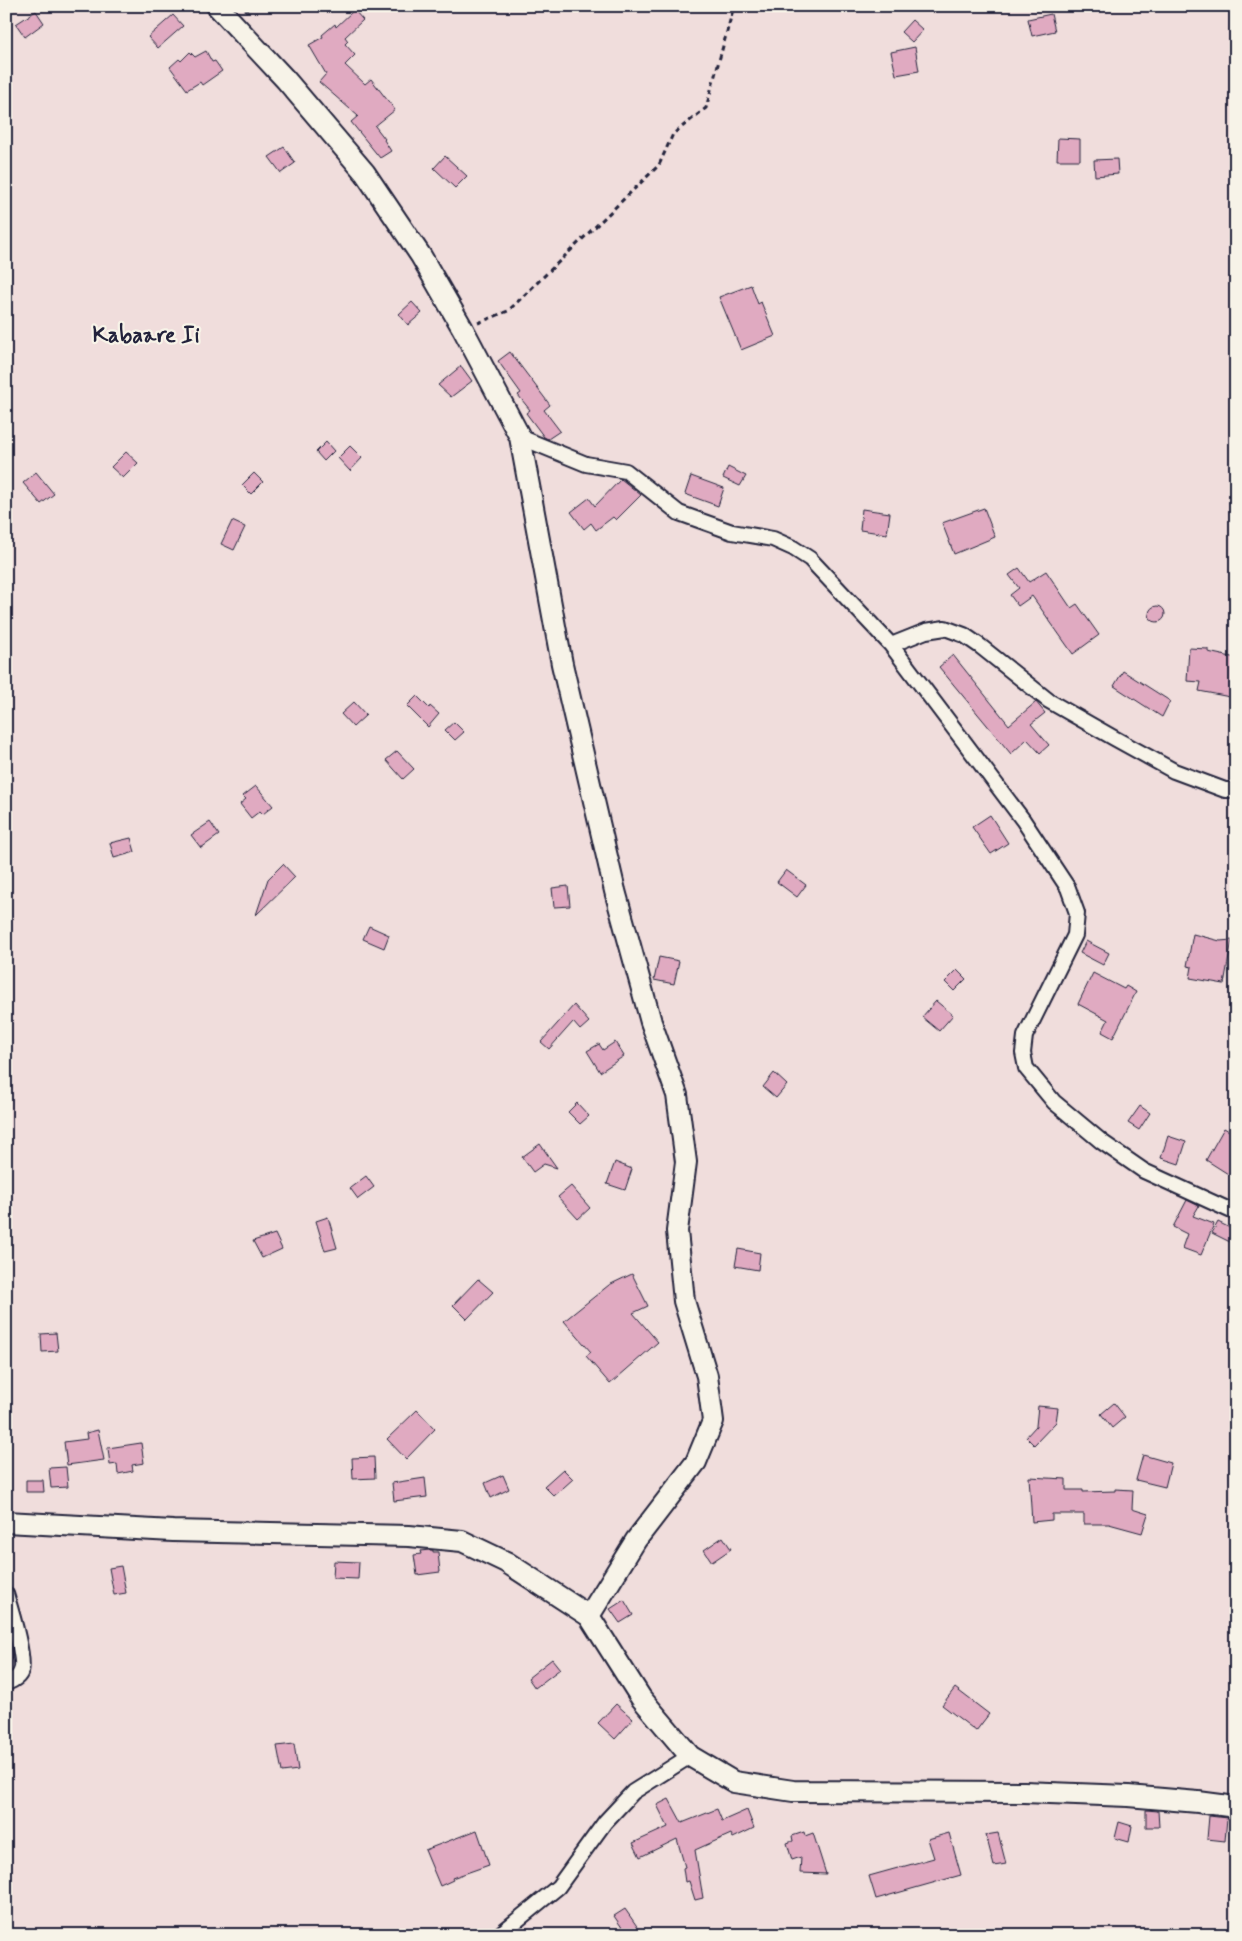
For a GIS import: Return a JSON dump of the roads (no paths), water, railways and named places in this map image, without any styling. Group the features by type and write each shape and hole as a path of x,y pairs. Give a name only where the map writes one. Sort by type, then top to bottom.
{"street":[{"path":"217,6 286,80 365,173 421,256 464,329 520,437 562,664 611,872 651,1022 677,1095 686,1162 677,1231 684,1301 707,1376 713,1421 696,1462 636,1540 588,1616"},
{"path":"520,437 586,464 626,472 679,513 732,532 773,539 794,548 810,559 891,645 1023,820 1068,888 1076,913 1075,935 1026,1036 1023,1054 1026,1068 1054,1102 1144,1171 1236,1213"},
{"path":"891,645 926,631 945,628 964,635 1049,701 1174,771 1225,790 1236,790"},
{"path":"6,1522 173,1531 409,1536 462,1541 506,1562 588,1616 641,1698 690,1756 734,1782 793,1791 1024,1792 1137,1797 1198,1802 1236,1808"},
{"path":"6,1594 22,1658 22,1670 14,1680 6,1683"},
{"path":"499,1935 558,1887 605,1822 633,1792 690,1756"}],"district":[{"name":"Kabaare Ii","path":"146,336"}]}
